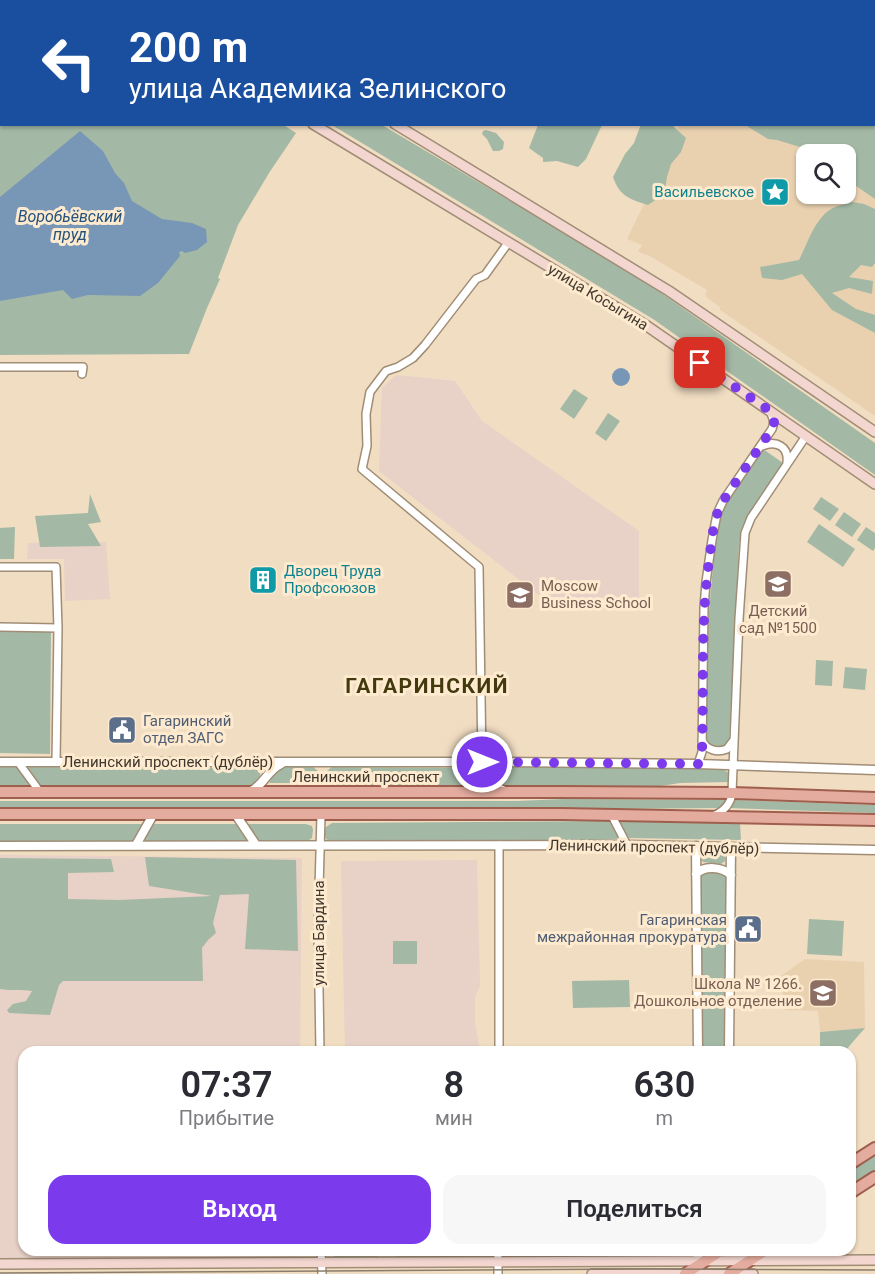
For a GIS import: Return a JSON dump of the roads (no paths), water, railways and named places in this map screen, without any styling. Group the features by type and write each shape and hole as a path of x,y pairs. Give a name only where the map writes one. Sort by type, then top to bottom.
{"main road":[{"name":"улица Косыгина","path":"316,126 647,326 875,484"},
{"path":"398,126 669,291 875,432"},
{"name":"Ленинский проспект","path":"0,792 732,793 875,798"},
{"path":"0,814 486,813 875,820"},
{"path":"856,1160 875,1148"},
{"path":"856,1189 875,1177"},
{"path":"592,1274 684,1274 710,1256"},
{"path":"729,1274 756,1256"},
{"path":"792,1256 798,1260"},
{"path":"0,1264 875,1260"},
{"path":"690,1274 753,1274"}],"street":[{"path":"482,762 478,567 362,469 367,446 366,414 370,392 386,371 413,358 476,279 485,275 508,243"},
{"path":"0,367 83,367 82,374"},
{"path":"698,764 702,740 704,609 712,540 719,507 772,429 774,424 770,411"},
{"path":"711,816 729,804 732,793 745,533 750,518 806,436"},
{"path":"762,446 776,444 786,452 788,463"},
{"path":"0,567 56,567 58,628 56,762"},
{"path":"0,627 58,628"},
{"path":"702,740 707,747 716,750 727,748 734,740"},
{"name":"Ленинский проспект (дублёр)","path":"0,762 482,762 698,764 875,770"},
{"path":"18,762 40,792"},
{"path":"249,792 258,788 273,768 284,762"},
{"path":"462,762 472,767 496,788 508,792"},
{"path":"136,845 153,814"},
{"path":"610,814 627,845"},
{"path":"236,815 256,845"},
{"name":"улица Бардина","path":"320,1046 318,927 321,815"},
{"path":"499,845 499,1046"},
{"name":"Ленинский проспект (дублёр)","path":"0,846 627,845 875,850"},
{"path":"696,846 698,1046"},
{"path":"729,1046 731,847"},
{"path":"696,873 705,868 721,869 731,875"},
{"path":"321,1256 322,1274"},
{"path":"498,1256 498,1274"},
{"path":"700,1256 702,1260"}],"water":[{"name":"Воробьёвский пруд","path":"80,131 103,151 115,173 124,183 132,201 162,219 192,223 206,229 207,242 197,250 179,252 180,256 158,283 140,296 88,295 72,299 63,290 0,301 0,197"},
{"path":"621,368 627,371 630,377 627,383 621,386 615,383 612,377 615,371"}],"tram line":[{"path":"0,1273 875,1270"}],"place":[{"name":"Васильевское","path":"775,192"},
{"name":"Дворец Труда Профсоюзов","path":"263,580"},
{"name":"Детский сад №1500","path":"778,584"},
{"name":"Moscow Business School","path":"520,595"},
{"name":"Гагаринский отдел ЗАГС","path":"122,730"},
{"name":"Гагаринская межрайонная прокуратура","path":"748,929"},
{"name":"Школа № 1266. Дошкольное отделение","path":"823,993"}],"district":[{"name":"ГАГАРИНСКИЙ","path":"427,686"}]}
